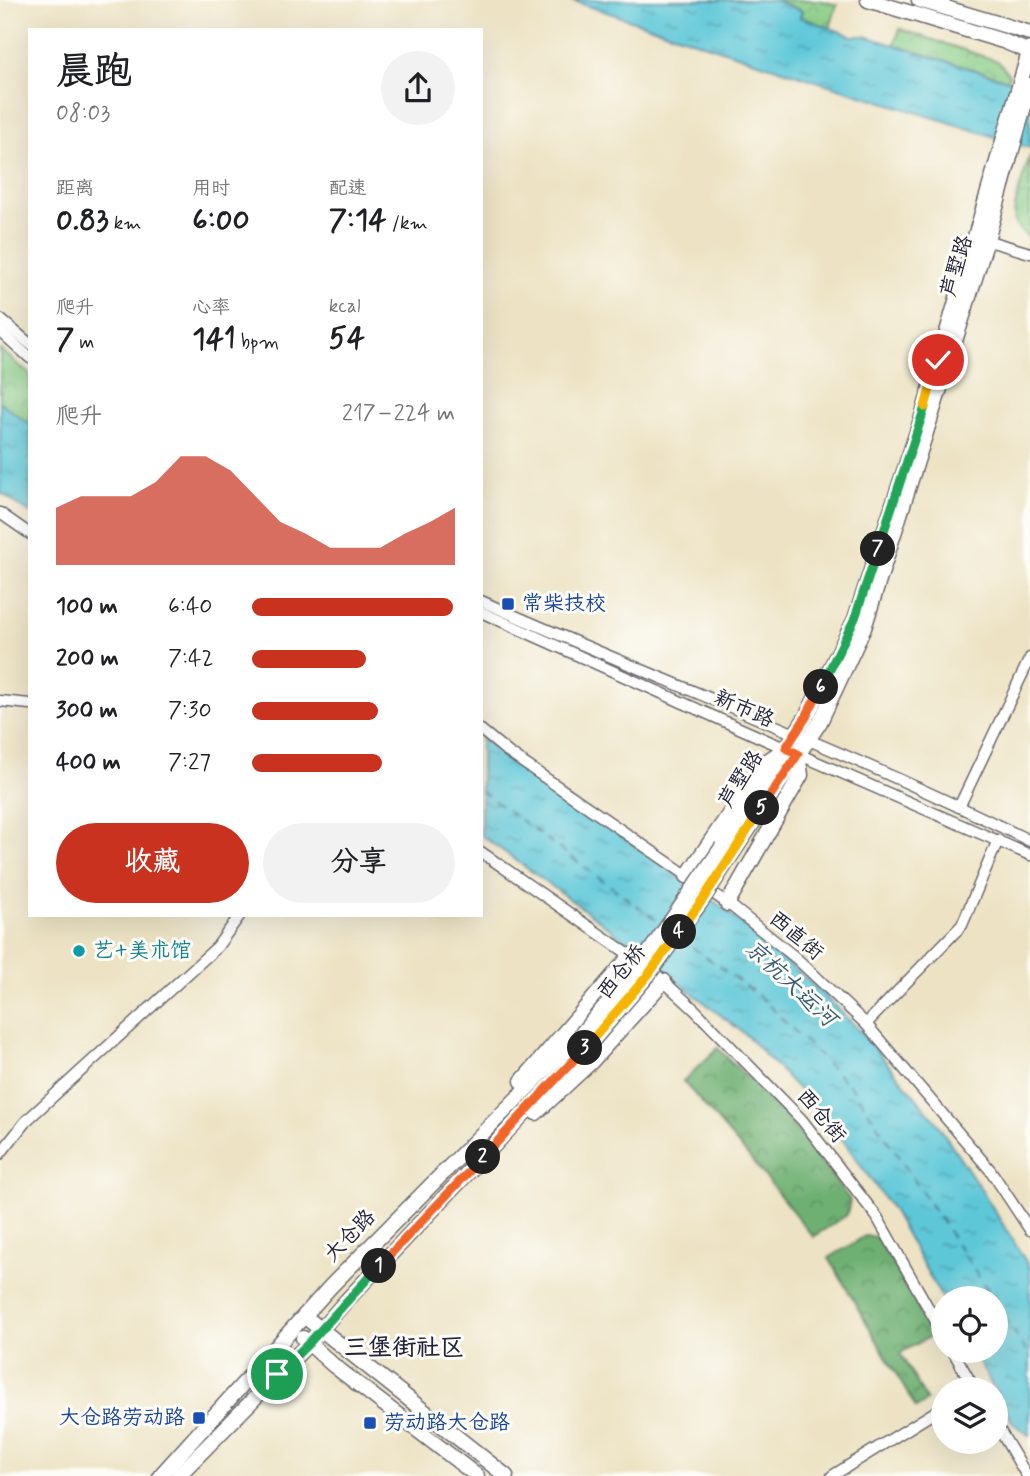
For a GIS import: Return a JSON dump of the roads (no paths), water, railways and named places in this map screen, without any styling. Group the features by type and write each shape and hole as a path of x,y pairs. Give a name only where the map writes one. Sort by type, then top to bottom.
{"main road":[{"path":"867,0 1030,51 1025,84"},
{"path":"919,0 1030,33"},
{"name":"芦墅路","path":"727,850 801,736 806,717 855,618 981,239 1025,84"},
{"path":"687,876 764,763 792,751 801,775 727,904"},
{"name":"西仓桥","path":"584,1040 648,975 703,899 727,850"},
{"path":"431,1184 631,955"},
{"path":"447,1195 592,1062 664,981"},
{"name":"大仓路","path":"160,1476 292,1328 431,1184 584,1040"},
{"name":"大仓路","path":"178,1476 309,1343 447,1195 584,1040"},
{"path":"304,1316 506,1476"},
{"path":"292,1328 333,1365 477,1476"}],"street":[{"path":"981,239 1030,253"},
{"path":"0,318 28,342"},
{"path":"0,331 28,356"},
{"path":"0,513 28,533"},
{"name":"新市路","path":"483,602 801,736 1030,841"},
{"name":"新市路","path":"483,613 1030,855"},
{"path":"960,807 1030,658"},
{"path":"0,692 24,704"},
{"path":"0,701 24,704"},
{"name":"西直街","path":"483,732 727,904 796,958 866,1024 991,1171 1030,1230"},
{"path":"866,1024 962,925 998,840"},
{"name":"西仓街","path":"483,853 631,955 695,1010 802,1120 877,1217 931,1313"},
{"path":"0,1154 26,1122 217,947 239,917"},
{"path":"832,1476 931,1415"},
{"path":"1008,1444 1027,1476"}],"water":[{"path":"570,0 775,0 802,11 800,17 852,36 865,36 1030,87 1030,148 807,78"},
{"path":"0,402 28,423 28,512 0,492"},
{"name":"京杭大运河","path":"483,739 722,907 817,988 861,1032 935,1120 1030,1268 1030,1436 1013,1423 1008,1414 1008,1377 987,1377 980,1363 1008,1363 1008,1286 935,1286 893,1211 830,1122 746,1035 604,924 483,836"}],"place":[{"name":"常柴技校","path":"508,604"},
{"name":"艺+美术馆","path":"79,951"},
{"name":"大仓路劳动路","path":"199,1418"},
{"name":"劳动路大仓路","path":"370,1423"}],"district":[{"name":"三堡街社区","path":"404,1348"}]}
